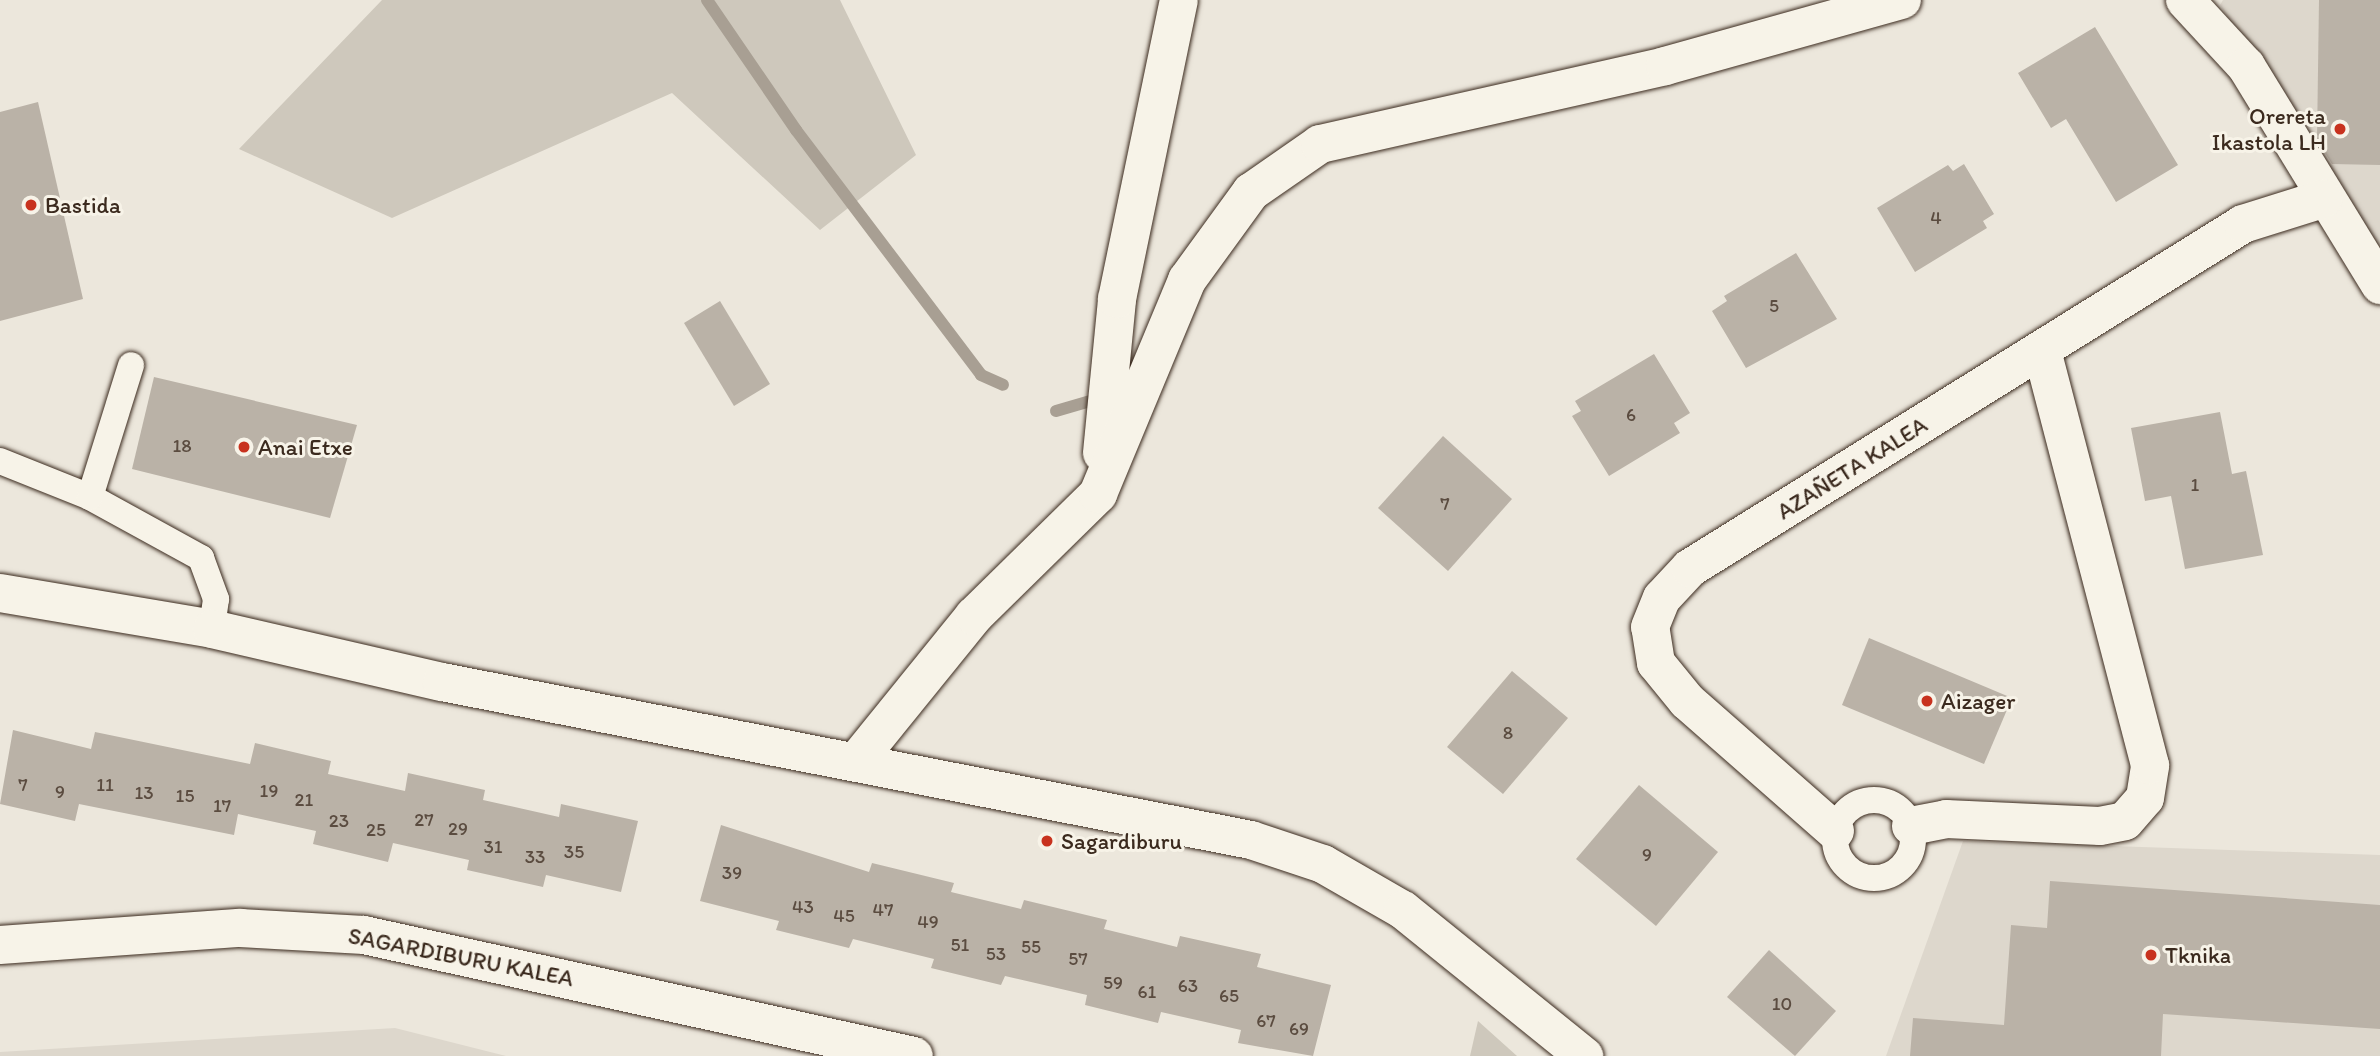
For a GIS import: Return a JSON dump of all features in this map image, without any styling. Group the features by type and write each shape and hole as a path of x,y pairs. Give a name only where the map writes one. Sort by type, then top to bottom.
{"street":[{"path":"1098,494 1117,299 1179,0"},
{"path":"859,758 974,615 1098,494 1187,280 1251,192 1320,144 1665,66 1844,7 1902,0"},
{"path":"2185,0 2246,66 2323,199 2380,285"},
{"name":"AZAÑETA KALEA","path":"1835,831 1687,701 1656,663 1650,627 1662,598 1690,568 2244,225 2323,199"},
{"path":"1911,826 1946,819 2100,827 2125,821 2145,798 2150,765 2042,351"},
{"path":"0,593 212,629 442,682 859,758 1251,840 1323,864 1461,951 1584,1056"},
{"name":"SAGARDIBURU KALEA","path":"0,945 240,928 364,935 914,1056"}],"lane":[{"path":"90,497 131,365"},
{"path":"0,461 90,497 201,558 216,598 212,629"},
{"path":"1874,800 1897,807 1911,826 1909,857 1881,878 1847,868 1838,857 1835,831 1850,808 1874,800"}],"shaded area":[{"path":"382,0 840,0 916,155 820,230 672,93 392,218 239,149"},
{"name":"Orereta Ikastola LH","path":"2223,0 2380,0 2380,254 2220,5"},
{"name":"Tknika","path":"1963,841 2380,855 2380,1056 1886,1056"},
{"path":"1478,1021 1517,1056 1470,1056"},
{"path":"395,1028 506,1056 0,1056 0,1052"}],"building":[{"path":"2319,0 2380,0 2380,165 2332,164 2317,140"},
{"path":"2095,27 2178,165 2116,202 2066,119 2051,128 2018,73"},
{"name":"Bastida","path":"38,102 83,299 0,321 0,112"},
{"path":"1964,164 1994,214 1983,221 1987,228 1915,272 1877,208 1948,165 1953,171"},
{"path":"1796,253 1837,319 1746,368 1712,311 1727,301 1724,296"},
{"path":"720,301 770,384 734,406 684,323"},
{"path":"1654,354 1690,413 1674,423 1680,433 1609,476 1572,416 1581,411 1575,401"},
{"name":"Anai Etxe","path":"154,377 357,425 330,518 132,469"},
{"path":"2220,412 2232,474 2246,471 2263,555 2185,569 2171,496 2145,501 2131,428"},
{"path":"1443,436 1512,499 1448,571 1378,508"},
{"name":"Aizager","path":"1869,638 2012,698 1984,764 1842,705"},
{"path":"1512,671 1568,718 1503,794 1447,747"},
{"path":"13,730 91,749 95,732 250,764 255,743 331,761 328,774 405,791 408,773 485,790 483,800 559,817 561,804 638,821 621,892 546,875 543,887 467,870 469,860 393,843 388,862 313,844 316,831 238,814 234,835 79,804 75,821 0,804"},
{"path":"1639,785 1718,852 1656,926 1576,859"},
{"path":"721,825 869,872 872,863 954,883 951,892 1021,909 1024,900 1107,920 1104,929 1177,947 1180,936 1261,954 1257,967 1331,985 1313,1056 1238,1043 1241,1030 1161,1012 1158,1023 1085,1005 1087,995 1005,976 1001,985 931,968 934,959 853,939 849,948 776,930 779,921 700,901"},
{"path":"2050,881 2380,905 2380,1029 2163,1014 2161,1056 1910,1056 1913,1018 2004,1025 2011,925 2047,928"},
{"path":"1769,950 1836,1011 1795,1056 1727,997"}],"waterway":[{"path":"707,0 796,130 981,375 1003,385"},
{"path":"1056,411 1104,397"}],"place":[{"name":"Orereta Ikastola LH","path":"2340,129"},
{"name":"Bastida","path":"31,205"},
{"name":"Anai Etxe","path":"244,447"},
{"name":"Aizager","path":"1927,701"},
{"name":"Sagardiburu","path":"1047,841"},
{"name":"Tknika","path":"2151,955"}]}
